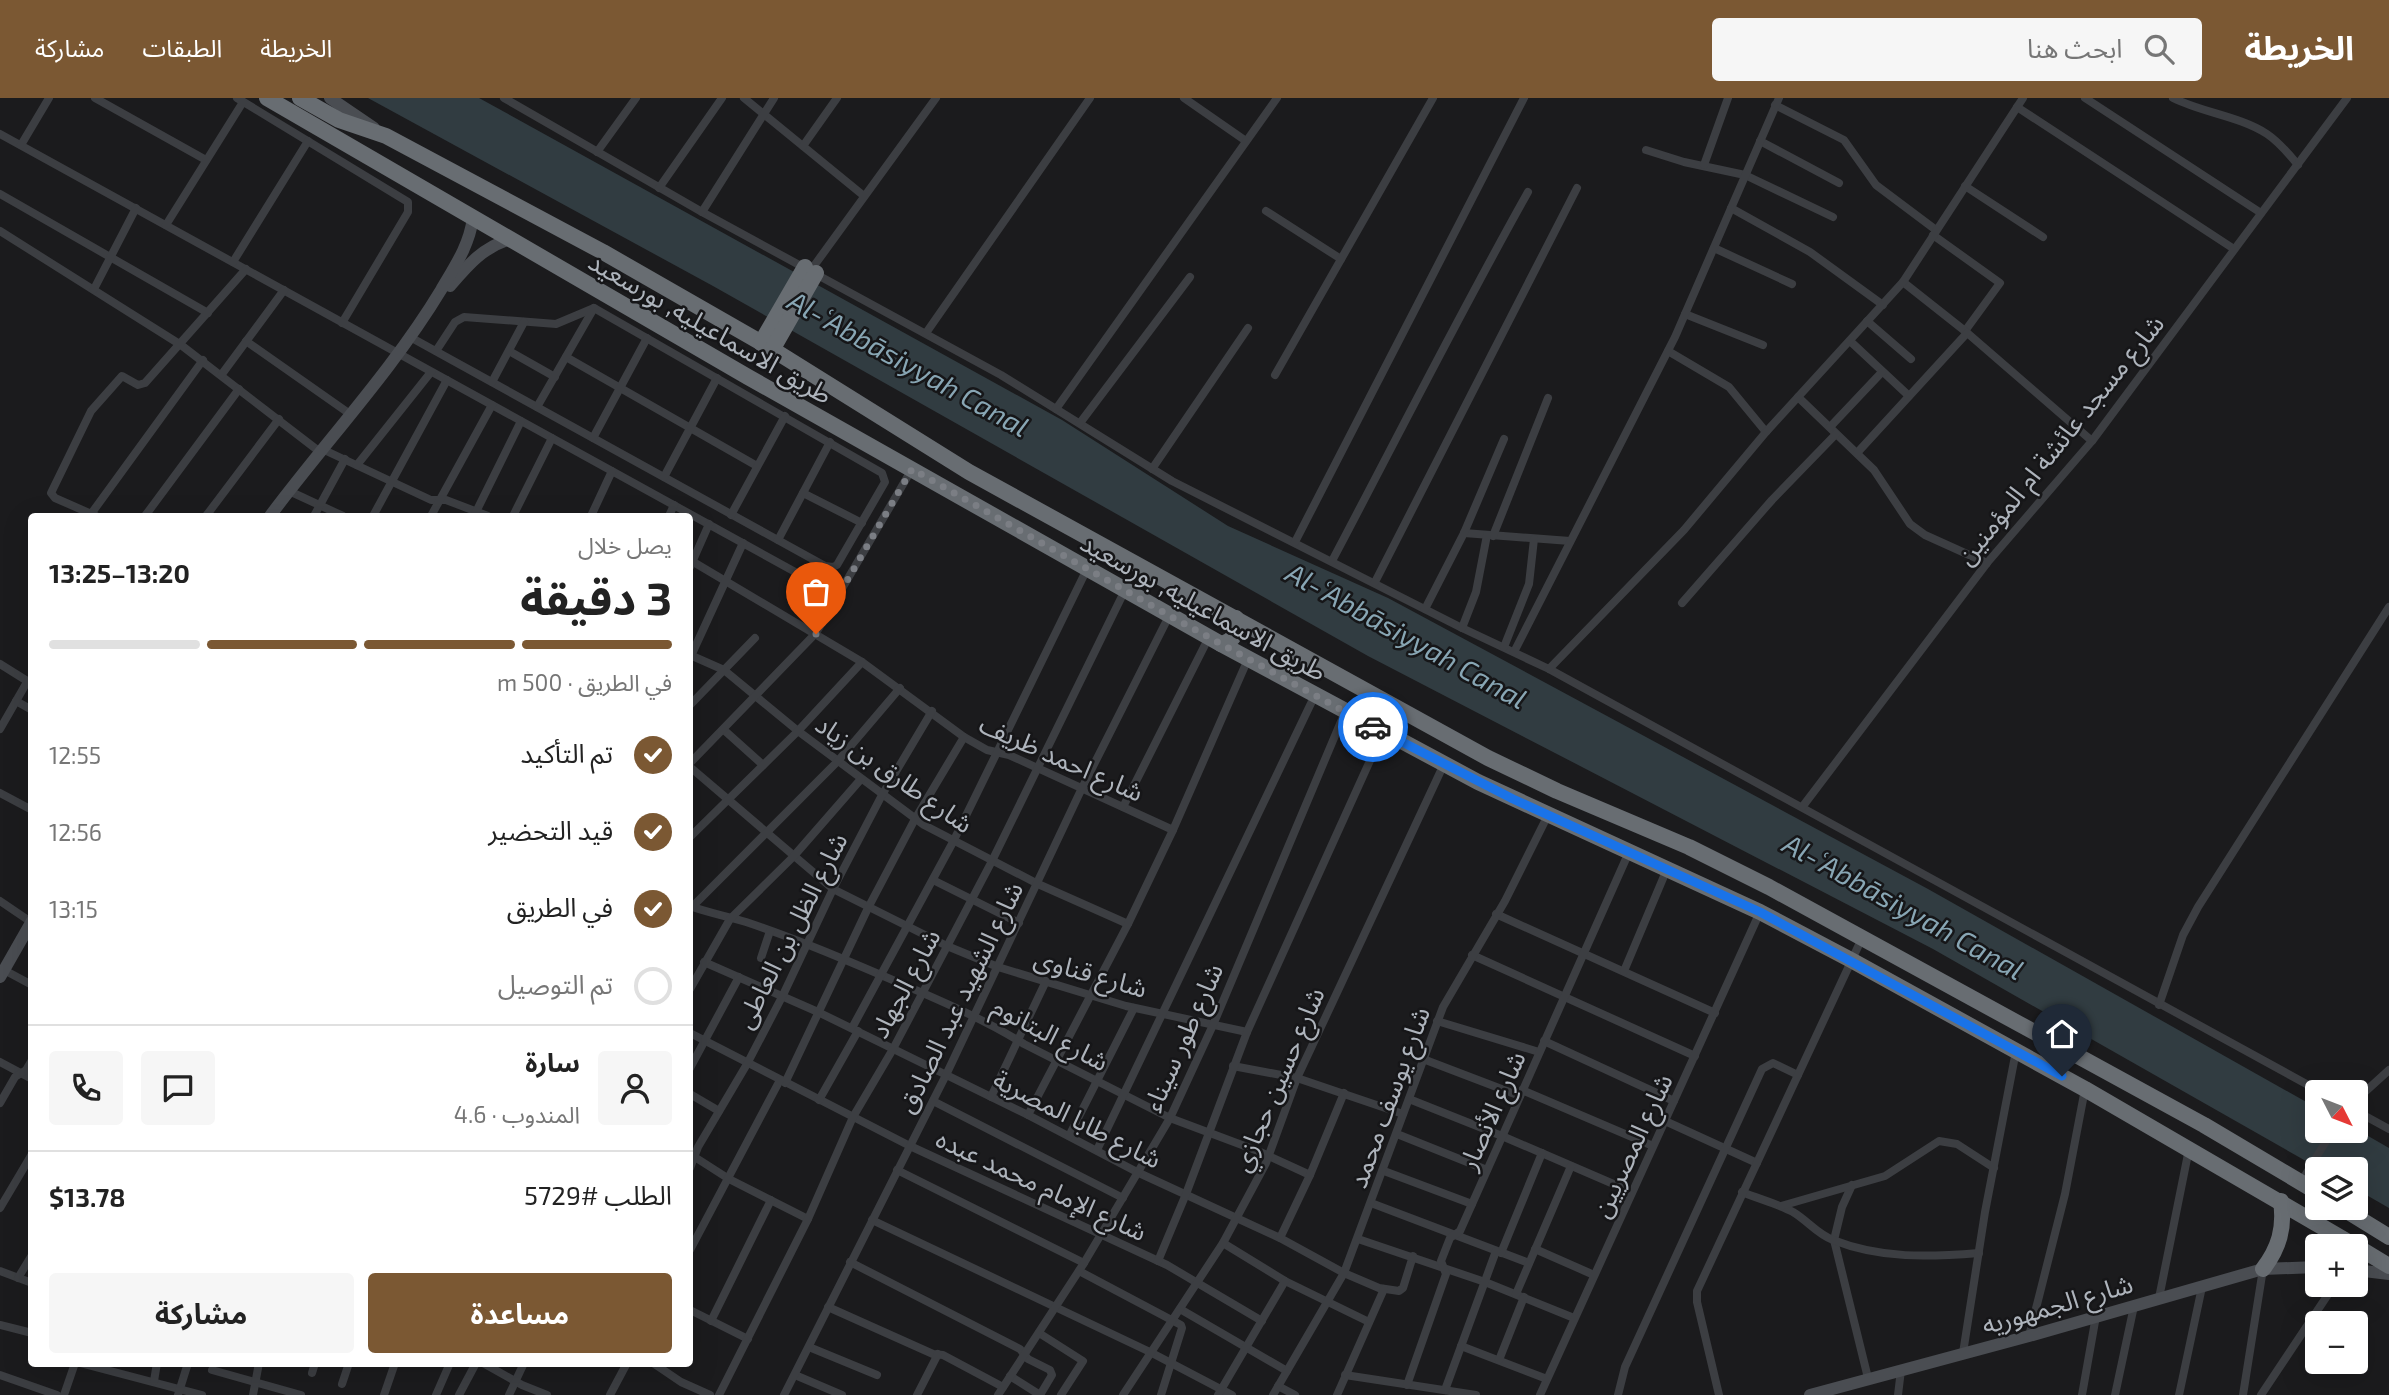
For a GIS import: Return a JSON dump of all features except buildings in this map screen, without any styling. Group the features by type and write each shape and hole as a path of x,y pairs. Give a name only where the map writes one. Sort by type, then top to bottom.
{"highway":[{"name":"طريق الاسماعيليه, بورسعيد","path":"267,98 1215,641 1444,764 1760,912 1851,960 2085,1089 2335,1234"},
{"name":"طريق الاسماعيليه, بورسعيد","path":"300,98 339,120 386,136 603,252 767,346 969,472 1488,758 1699,852 1863,936 2192,1118 2305,1184"},
{"path":"767,346 810,271"},
{"path":"1215,641 1230,641 1236,633 1236,618"},
{"path":"1253,661 1260,645 1273,639"},
{"path":"2263,1269 2272,1257 2282,1230 2281,1201"},
{"path":"2361,1220 2389,1237"},
{"name":"طريق الاسماعيليه, بورسعيد","path":"2368,1254 2389,1266"}],"main road":[{"path":"330,98 386,136"},
{"path":"272,513 427,313 463,255 473,218"},
{"path":"427,313 483,250 510,239"},
{"path":"1,973 28,926"},
{"name":"شارع الجمهوريه","path":"1810,1395 2263,1269 2305,1267"},
{"path":"2368,1272 2389,1275"}],"street":[{"path":"21,145 49,98"},
{"path":"96,98 206,160"},
{"path":"504,98 702,212 926,333 1056,409 1152,470 1462,628 1549,669 2305,1083"},
{"path":"597,152 636,98"},
{"path":"659,188 722,98"},
{"path":"744,98 864,196"},
{"path":"702,212 774,98"},
{"path":"803,146 838,98"},
{"path":"810,271 936,98"},
{"path":"926,333 1090,98"},
{"path":"1184,98 1246,141"},
{"path":"1056,409 1277,98"},
{"path":"1275,375 1433,98"},
{"path":"1295,542 1524,98"},
{"path":"1704,166 1728,98"},
{"path":"1549,669 1684,530 1766,432 1903,282 2022,98"},
{"path":"2085,98 2262,213"},
{"path":"2173,98 2264,132 2298,165"},
{"name":"شارع مسجد عائشة ام المؤمنين","path":"1803,806 1987,562 2092,441 2347,98"},
{"path":"166,225 240,100 403,197 409,205 408,212 342,323"},
{"path":"1514,652 1668,351 1777,102 1844,140 1876,185 2000,283 1966,332 1857,453"},
{"path":"2017,107 2234,249"},
{"path":"0,134 689,513"},
{"path":"233,262 308,141"},
{"path":"1760,141 1839,184"},
{"path":"1646,150 1684,162 1745,175 1833,217"},
{"path":"1965,186 2043,237"},
{"path":"1375,582 1577,188"},
{"path":"1332,561 1528,191"},
{"path":"0,194 208,313"},
{"path":"94,289 135,208"},
{"path":"1731,208 1810,251 1883,304"},
{"path":"1266,211 1341,259"},
{"path":"0,231 204,360 321,450 431,500 446,500 473,513"},
{"path":"1714,248 1792,284"},
{"path":"89,513 51,495 88,416 122,376 138,385 144,385 246,269"},
{"path":"1080,424 1190,277"},
{"path":"1903,282 1966,332 2092,441"},
{"path":"222,374 284,290"},
{"path":"537,407 594,308"},
{"path":"410,337 825,566 838,565 886,482 882,473 830,442 594,308 560,324 462,318 454,323 436,351"},
{"path":"1685,314 1763,345"},
{"path":"1867,321 1911,359"},
{"path":"492,382 524,322"},
{"path":"1152,470 1248,328"},
{"path":"593,438 647,338"},
{"path":"246,341 350,414"},
{"path":"1850,341 1909,396"},
{"path":"509,351 555,377"},
{"path":"1668,351 1729,387 1766,432"},
{"path":"566,357 757,466"},
{"path":"94,513 204,360"},
{"path":"357,465 431,372"},
{"path":"1830,427 1882,372"},
{"path":"664,477 717,378"},
{"path":"375,513 447,380"},
{"path":"147,513 239,389"},
{"path":"1798,397 1874,470 1909,524 1925,535 1987,562"},
{"path":"1462,628 1476,592 1490,536 1548,398"},
{"path":"432,513 492,405"},
{"path":"731,515 785,416"},
{"path":"208,513 279,419"},
{"path":"475,513 521,421"},
{"path":"1682,603 1772,500 1836,434"},
{"path":"514,513 552,438"},
{"path":"1425,609 1464,533 1504,439"},
{"path":"778,540 830,442"},
{"path":"316,513 345,459"},
{"path":"693,762 816,634 912,469"},
{"path":"593,513 612,471"},
{"path":"289,491 337,513"},
{"path":"803,493 862,523"},
{"path":"671,513 674,505"},
{"path":"693,515 837,595"},
{"path":"693,557 709,524"},
{"path":"1464,533 1570,541"},
{"path":"1504,647 1529,584 1534,539"},
{"path":"693,650 743,543"},
{"name":"شارع احمد ظريف","path":"693,564 726,580 862,662 964,737 987,750 999,752 1039,769 1173,830"},
{"path":"819,1100 881,975 999,752 1087,569"},
{"name":"شارع الجهاد","path":"720,1395 808,1219 853,1117 893,1049 972,900 1039,769 1125,590"},
{"path":"2159,1005 2183,935 2198,907 2389,607"},
{"name":"شارع الشهيد عبد الصادق","path":"784,1395 946,1075 1082,788 1170,616"},
{"path":"693,702 755,638"},
{"path":"1123,807 1215,641"},
{"name":"شارع طارق بن زياد","path":"693,657 724,670 837,762 915,819 953,842 1038,884 1128,924"},
{"path":"1028,1115 1128,924 1253,661"},
{"path":"693,834 798,731 862,662"},
{"path":"0,664 28,682"},
{"path":"0,727 28,684"},
{"path":"693,907 837,762 900,688"},
{"path":"1097,1150 1315,695"},
{"path":"16,701 28,708"},
{"name":"شارع الظل بن العاطى","path":"693,1154 747,1064 882,795 932,711"},
{"name":"شارع طور سيناء","path":"1000,1391 1082,1267 1170,1118 1213,1025 1345,712"},
{"path":"724,730 764,765"},
{"path":"1158,1261 1186,1195 1247,1032 1383,732"},
{"path":"693,1244 783,1082 915,819 964,737"},
{"name":"شارع حسين حجازي","path":"1122,1395 1223,1243 1270,1156 1297,1078 1444,764"},
{"name":"شارع قناوى","path":"693,768 766,834 833,889 947,946 998,967 1134,1008 1247,1032"},
{"path":"693,983 730,919 793,857 861,779"},
{"path":"0,793 28,808"},
{"name":"شارع يوسف محمد","path":"1273,1395 1344,1273 1384,1171 1437,1021 1548,815"},
{"name":"شارع الأنصار","path":"1407,1385 1446,1274 1441,1261 1450,1238 1459,1233 1629,852"},
{"path":"1624,971 1667,869"},
{"path":"933,880 1019,923"},
{"path":"0,901 28,919"},
{"name":"شارع البتانوم","path":"693,910 807,943 974,1017 1170,1118 1270,1156 1311,1175"},
{"name":"شارع المصريين","path":"1540,1395 1760,912"},
{"path":"1496,914 1715,1013"},
{"path":"761,958 770,931"},
{"path":"1719,1395 1697,1302 1697,1291 1863,936"},
{"path":"1472,955 1695,1056"},
{"name":"شارع طابا المصرية","path":"704,962 855,1029 1139,1173 1238,1217 1344,1273 1384,1289"},
{"path":"1,973 28,983"},
{"path":"693,1063 739,977"},
{"path":"991,1097 1046,981"},
{"path":"1069,1136 1134,1008"},
{"path":"1437,1021 1539,1052"},
{"name":"شارع الإمام محمد عبده","path":"693,1035 909,1146 1158,1261 1262,1321"},
{"path":"1544,1041 1674,1101"},
{"path":"1963,1353 2016,1051"},
{"path":"1423,1059 1521,1093 1653,1146"},
{"path":"0,1062 28,1077"},
{"path":"1618,1395 1625,1367 1765,1066 1773,1063 1798,1075"},
{"path":"1233,1066 1297,1078 1404,1114"},
{"path":"0,1103 15,1077 28,1067"},
{"path":"2368,1089 2389,1070"},
{"path":"2029,1336 2065,1194 2085,1089"},
{"path":"1280,1238 1311,1175 1343,1093"},
{"path":"693,1096 719,1111"},
{"path":"1409,1099 1632,1192"},
{"path":"933,1101 1123,1198"},
{"path":"2368,1118 2389,1129"},
{"path":"1665,1121 1756,1163"},
{"path":"1397,1134 1487,1170"},
{"path":"1780,1207 1893,1172 1938,1141 1957,1144 1994,1168"},
{"path":"2301,1182 2325,1143"},
{"path":"2159,1298 2189,1149"},
{"path":"1446,1390 1485,1282 1542,1153"},
{"path":"693,1156 729,1178 808,1219"},
{"path":"0,1208 28,1161"},
{"path":"1499,1360 1529,1263 1571,1166"},
{"path":"897,1170 1082,1267 1181,1325 1161,1395"},
{"path":"1384,1171 1472,1204"},
{"path":"1852,1185 1842,1207 1834,1241 1868,1378"},
{"path":"1742,1192 1799,1216 1816,1232 1834,1241 1895,1256 1932,1257 1979,1253"},
{"path":"711,1321 771,1200"},
{"path":"1371,1203 1529,1263"},
{"path":"872,1220 1150,1352 1219,1392 1232,1395"},
{"path":"1358,1239 1444,1267 1574,1318"},
{"path":"1223,1243 1285,1281 1369,1322"},
{"path":"1535,1249 1594,1275"},
{"path":"1337,1395 1384,1289 1401,1290 1413,1256"},
{"path":"18,1278 28,1262"},
{"path":"850,1262 1020,1349 1052,1375 1041,1395 1010,1376"},
{"path":"2244,1395 2263,1269"},
{"path":"0,1271 28,1282"},
{"path":"1219,1392 1285,1281"},
{"path":"2179,1395 2202,1287"},
{"path":"2261,1395 2326,1297"},
{"path":"2115,1395 2134,1306"},
{"path":"828,1307 933,1354 943,1355 1000,1391"},
{"path":"1180,1309 1287,1370"},
{"path":"693,1312 748,1339"},
{"path":"2080,1394 2096,1316"},
{"path":"0,1325 28,1332"},
{"path":"1039,1333 1083,1361 1061,1395"},
{"path":"1461,1346 1547,1379"},
{"path":"809,1347 877,1375"},
{"path":"920,1394 938,1354"},
{"path":"64,1395 75,1367"},
{"path":"154,1381 156,1367"},
{"path":"180,1392 187,1367"},
{"path":"253,1395 258,1367"},
{"path":"312,1373 314,1367"},
{"path":"342,1384 348,1367"},
{"path":"384,1395 394,1367"},
{"path":"436,1395 448,1367"},
{"path":"459,1395 474,1367"},
{"path":"491,1367 547,1395"},
{"path":"509,1395 522,1367"},
{"path":"610,1395 625,1367"},
{"path":"659,1367 681,1382 709,1395"},
{"path":"119,1368 180,1392 202,1395"},
{"path":"212,1370 302,1395"},
{"path":"1898,1395 1901,1370"},
{"path":"0,1375 34,1391 57,1395"},
{"path":"794,1375 842,1395"},
{"path":"1345,1375 1471,1395"},
{"path":"1278,1386 1296,1395"},
{"path":"720,1395 728,1395"}],"water":[{"name":"Al-ʿAbbāsiyyah Canal","path":"368,98 479,98 1062,420 1228,526 1388,598 1928,889 2305,1101 2305,1143 2368,1143 2368,1136 2389,1148 2389,1208 2368,1196 2368,1157 2305,1157 2305,1160 1933,949 1368,656 713,286"}],"way so far":[{"path":"816,634 912,469 1170,616 1373,727"}],"route":[{"path":"1373,727 1513,799 1760,912 2062,1076"}]}
